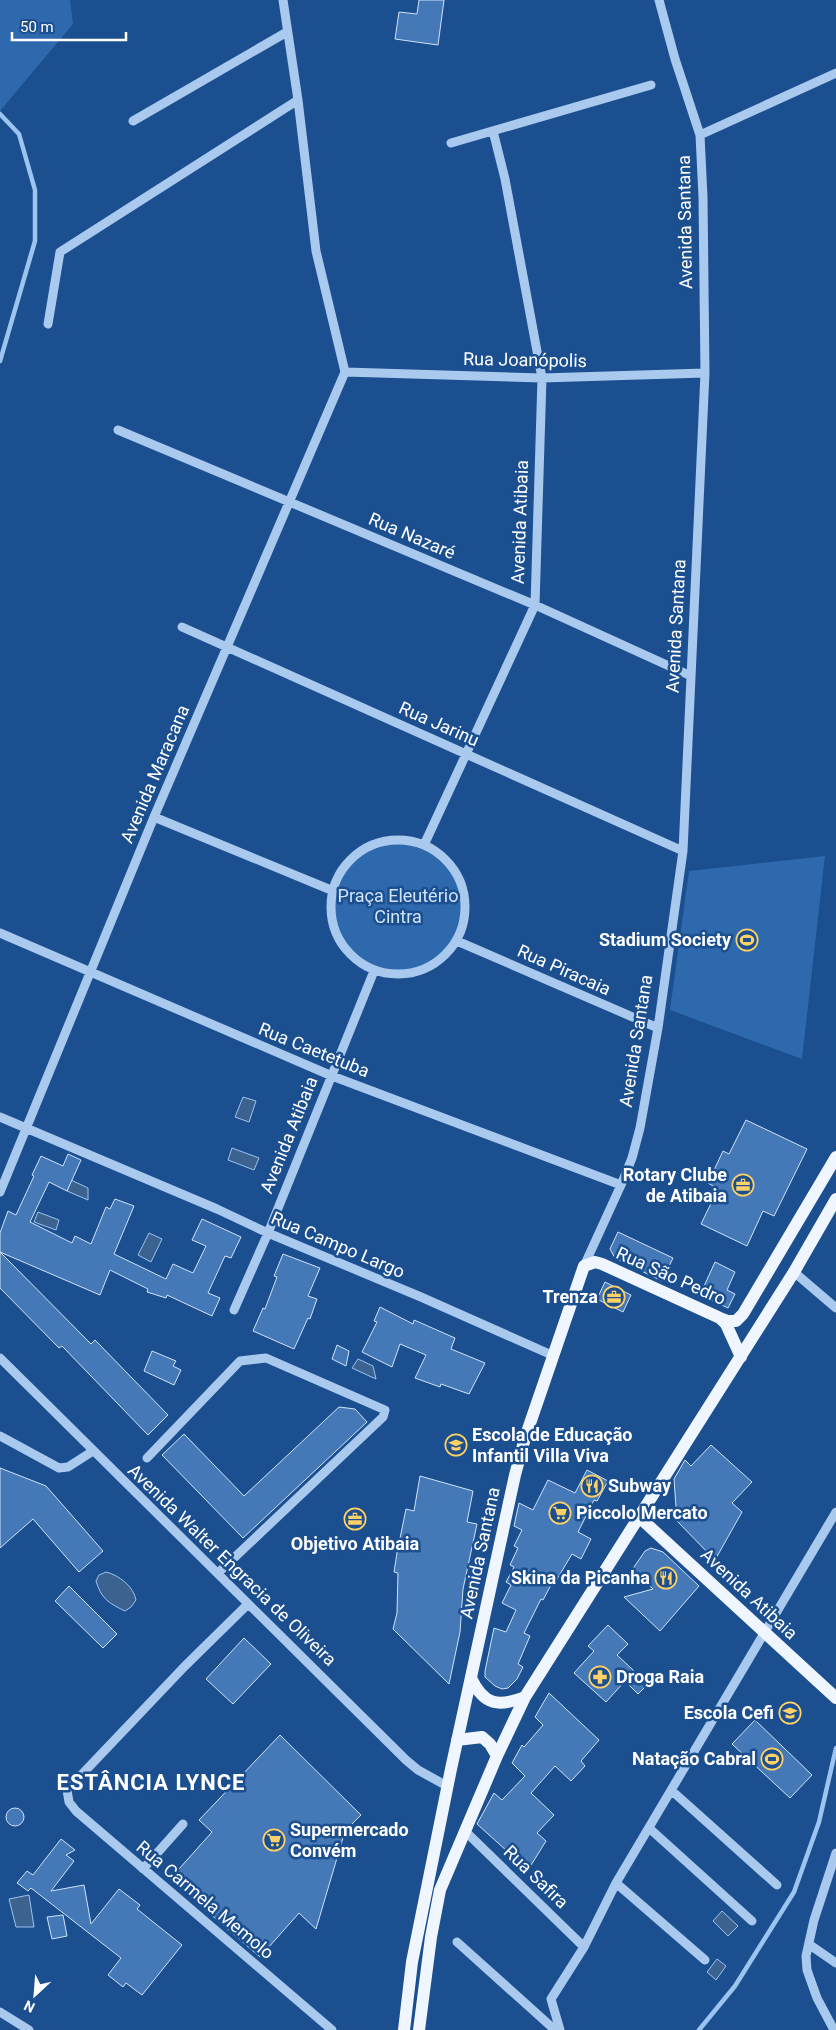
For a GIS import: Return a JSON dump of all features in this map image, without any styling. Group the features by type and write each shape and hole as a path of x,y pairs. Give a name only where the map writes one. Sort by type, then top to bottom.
{"main road":[{"name":"Rua São Pedro","path":"584,1266 595,1262 602,1264 720,1318 736,1321 743,1314 836,1157"},
{"path":"419,2030 440,1890 466,1832 496,1756 525,1697 834,1208"},
{"name":"Avenida Santana","path":"404,2030 412,1962 447,1786 515,1475 524,1438 584,1266"},
{"path":"720,1318 726,1324 741,1357"},
{"name":"Avenida Atibaia","path":"638,1516 836,1698"},
{"path":"471,1678 483,1697 490,1701 502,1704 525,1697"},
{"path":"457,1740 482,1736 490,1744 496,1756"}],"street":[{"path":"283,0 298,100 316,251 345,372"},
{"name":"Avenida Santana","path":"584,1266 632,1158 640,1128 658,1028 682,850 692,676 705,373 700,135 675,58 659,0"},
{"path":"133,121 288,32"},
{"path":"700,135 836,73"},
{"path":"451,143 651,85"},
{"path":"48,324 60,252 298,100"},
{"name":"Avenida Atibaia","path":"424,845 534,605 542,378 505,179 493,131"},
{"name":"Rua Joanópolis","path":"345,372 542,378 705,373"},
{"name":"Avenida Maracana","path":"0,1192 154,816 345,372"},
{"name":"Rua Nazaré","path":"118,430 534,605 692,676"},
{"name":"Rua Jarinu","path":"182,627 682,850"},
{"path":"154,816 331,890"},
{"path":"404,840 424,845 442,856 455,872 463,892 465,912 457,941 432,964 413,972 392,973 374,971 354,957 341,941 333,921 331,890 347,863 363,849 383,841 404,840"},
{"name":"Rua Caetetuba","path":"0,933 332,1076 621,1185"},
{"name":"Rua Piracaia","path":"457,941 658,1028"},
{"name":"Avenida Atibaia","path":"234,1310 268,1233 374,971"},
{"name":"Rua Campo Largo","path":"0,1117 554,1356"},
{"path":"593,1247 596,1260 602,1264"},
{"path":"794,1272 836,1308"},
{"name":"Avenida Walter Engracia de Oliveira","path":"0,1358 406,1760 418,1770 447,1786"},
{"path":"147,1458 240,1362 266,1358 385,1410 383,1417 218,1573"},
{"path":"0,1436 59,1468 68,1467 93,1451"},
{"path":"560,2030 551,1999 584,1947 616,1883 764,1630 836,1512"},
{"name":"Rua Carmela Memolo","path":"248,1605 184,1667 67,1790 69,1802 76,1811 332,2030"},
{"path":"671,1790 777,1885"},
{"path":"143,1869 183,1824"},
{"path":"649,1828 752,1921"},
{"name":"Rua Safira","path":"466,1832 584,1947"},
{"path":"835,2029 817,1998 807,1970 806,1956 810,1946 814,1920 836,1854"},
{"path":"616,1883 705,1960"},
{"path":"457,1942 555,2030"},
{"path":"810,1946 836,1963"},
{"path":"0,2012 29,2030"}],"green space":[{"path":"0,0 70,0 73,24 0,111"},
{"name":"Praça Eleutério Cintra","path":"398,840 423,846 445,860 459,882 465,907 459,932 445,954 423,968 398,974 373,968 351,954 337,932 331,907 337,882 351,860 373,846"},
{"name":"Stadium Society","path":"825,856 802,1059 670,1010 689,871"}],"shaded area":[{"path":"243,1097 256,1101 249,1122 235,1117"},
{"path":"232,1148 259,1158 254,1170 228,1160"},
{"path":"71,1180 88,1188 88,1200 67,1191"},
{"path":"38,1212 59,1220 56,1230 34,1222"},
{"path":"149,1233 162,1239 151,1262 138,1255"},
{"path":"358,1359 373,1366 376,1379 352,1368"},
{"path":"106,1572 125,1582 135,1595 136,1600 125,1611 110,1602 100,1592 96,1581 99,1575"},
{"path":"29,1895 34,1927 16,1927 9,1899"},
{"path":"722,1911 738,1926 728,1936 713,1921"},
{"path":"717,1959 726,1966 716,1980 707,1972"}],"building":[{"path":"419,0 444,0 438,45 395,39 399,12 417,14"},
{"path":"746,1120 807,1149 774,1216 763,1211 747,1246 701,1224 718,1189 708,1183 723,1151 729,1154"},
{"path":"68,1154 81,1160 67,1191 49,1182 30,1222 72,1243 75,1236 91,1244 106,1207 110,1209 115,1199 134,1206 114,1254 166,1279 173,1264 193,1273 206,1246 192,1240 202,1219 241,1237 231,1258 225,1256 208,1293 220,1298 212,1316 167,1295 166,1298 147,1292 148,1289 110,1270 100,1295 0,1252 0,1233 8,1211 16,1215 41,1156 63,1166"},
{"path":"618,1232 673,1258 662,1281 615,1258 610,1249"},
{"path":"0,1252 91,1344 95,1340 168,1415 148,1435 62,1346 59,1348 0,1288"},
{"path":"283,1254 320,1268 308,1296 317,1299 310,1319 308,1318 294,1349 253,1331 263,1308 265,1309 277,1277 274,1276"},
{"path":"715,1262 735,1272 727,1290 735,1294 728,1308 700,1295"},
{"name":"Trenza","path":"605,1282 631,1295 623,1312 597,1299"},
{"path":"380,1307 413,1324 414,1320 455,1338 451,1349 485,1363 469,1394 441,1384 440,1387 415,1378 426,1355 400,1344 392,1367 362,1352 377,1322 374,1321"},
{"path":"337,1345 349,1351 346,1366 332,1359"},
{"path":"152,1351 176,1361 173,1366 181,1370 174,1385 144,1371"},
{"path":"339,1407 355,1409 367,1422 243,1538 162,1455 184,1434 244,1496"},
{"path":"711,1445 752,1482 732,1503 742,1512 715,1560 677,1521 674,1479 685,1460 691,1466"},
{"path":"0,1468 46,1486 103,1551 79,1572 33,1519 0,1548"},
{"path":"587,1470 608,1481 597,1501 594,1500 578,1532 591,1539 581,1559 572,1554 553,1586 551,1585 543,1600 541,1599 524,1633 530,1636 518,1664 523,1667 517,1679 508,1688 502,1689 495,1686 485,1677 485,1671 494,1628 506,1632 516,1610 502,1603 511,1585 506,1582 514,1567 510,1565 518,1548 514,1546 522,1530 514,1526 519,1503 533,1510 548,1480 575,1493"},
{"path":"420,1476 473,1491 467,1522 477,1524 463,1589 460,1632 449,1684 393,1629 397,1613 398,1573 394,1572 397,1553 406,1509 414,1511"},
{"name":"Skina da Picanha","path":"651,1548 663,1552 699,1586 660,1631 624,1597 653,1589 632,1570 645,1551"},
{"path":"69,1586 117,1634 103,1648 55,1601"},
{"path":"608,1625 628,1644 617,1655 648,1684 638,1694 625,1681 606,1702 574,1673 594,1651 588,1646"},
{"path":"244,1638 271,1664 233,1704 206,1679"},
{"path":"549,1693 599,1740 581,1761 585,1766 571,1781 555,1766 531,1793 554,1815 537,1833 546,1841 528,1870 477,1824 494,1793 502,1800 525,1776 512,1763 522,1745 524,1747 543,1725 535,1717"},
{"name":"Natação Cabral","path":"755,1720 812,1775 790,1798 732,1744"},
{"name":"Supermercado Convém","path":"280,1735 361,1815 345,1831 316,1929 299,1913 260,1957 170,1879 212,1832 199,1820"},
{"path":"11,1808 19,1808 24,1813 22,1824 11,1826 6,1821 6,1813"},
{"path":"61,1839 75,1850 66,1855 74,1861 51,1891 84,1885 91,1924 119,1889 140,1905 137,1909 182,1945 142,1995 126,1983 123,1987 108,1975 121,1958 31,1888 28,1891 17,1883 27,1871 33,1875"},
{"path":"63,1915 67,1936 52,1939 47,1917"}],"waterway":[{"path":"0,114 19,134 35,190 35,241 0,361"},
{"path":"699,2030 735,1986 794,1892 819,1822 836,1748"}],"place":[{"name":"Stadium Society","path":"747,940"},
{"name":"Rotary Clube de Atibaia","path":"743,1185"},
{"name":"Trenza","path":"614,1297"},
{"name":"Escola de Educação Infantil Villa Viva","path":"456,1445"},
{"name":"Subway","path":"592,1486"},
{"name":"Piccolo Mercato","path":"560,1513"},
{"name":"Objetivo Atibaia","path":"355,1519"},
{"name":"Skina da Picanha","path":"666,1578"},
{"name":"Droga Raia","path":"600,1677"},
{"name":"Escola Cefi","path":"790,1713"},
{"name":"Natação Cabral","path":"772,1759"},
{"name":"Supermercado Convém","path":"274,1840"}],"district":[{"name":"ESTÂNCIA LYNCE","path":"151,1782"}]}
